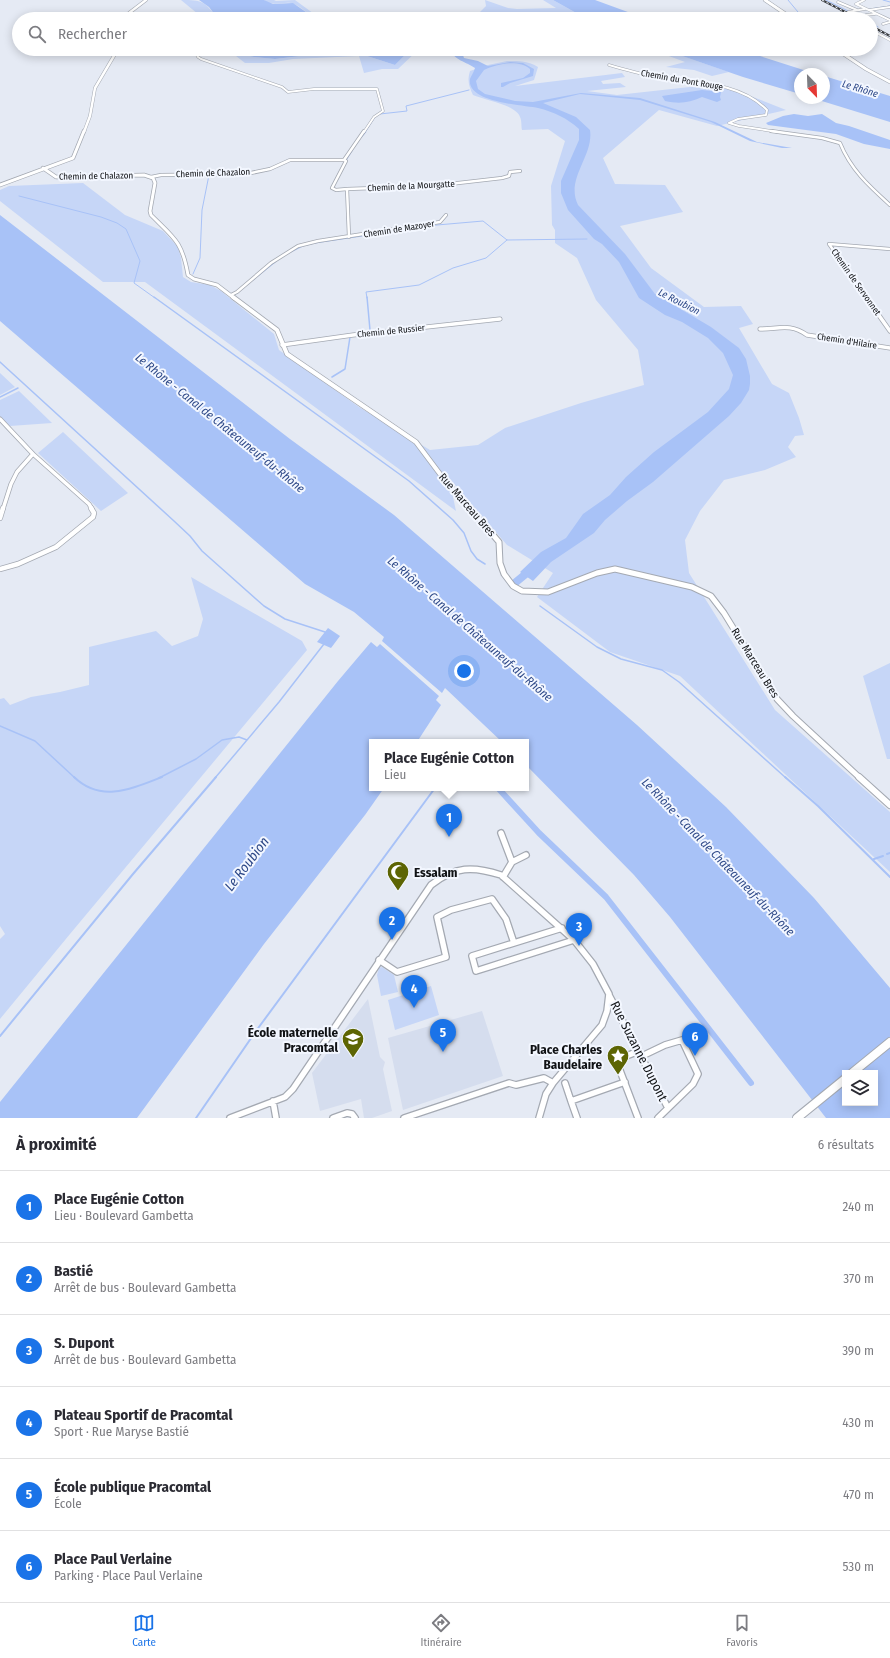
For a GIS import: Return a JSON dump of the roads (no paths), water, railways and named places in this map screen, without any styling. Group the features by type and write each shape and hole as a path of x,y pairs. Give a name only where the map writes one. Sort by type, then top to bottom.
{"main road":[{"path":"765,0 783,12"},
{"path":"846,56 890,82"},
{"path":"856,1070 890,1042"},
{"path":"797,1118 842,1081"}],"street":[{"path":"130,12 146,0"},
{"path":"864,0 856,4 872,12"},
{"path":"838,2 857,10"},
{"path":"869,10 890,7"},
{"path":"848,12 866,9"},
{"path":"878,15 890,21"},
{"path":"883,24 890,21"},
{"path":"878,34 890,40"},
{"path":"0,185 73,158 90,116 96,88 114,56"},
{"path":"198,56 275,84 288,92 377,89 383,111 374,117 344,160 332,188 336,190 347,189 349,237"},
{"name":"Chemin du Pont Rouge","path":"609,65 650,76 722,87 762,103 767,110 766,115 738,119 729,123 836,141 842,145 846,158 866,183 890,205"},
{"name":"Chemin de Chazalon","path":"151,177 173,174 246,174 270,169 290,160 344,160"},
{"name":"Chemin de Chalazon","path":"43,168 56,178 144,175 151,177"},
{"name":"Chemin de la Mourgatte","path":"347,189 432,186 506,177 509,176 510,172 520,171"},
{"name":"Rue Marceau Bres","path":"151,177 155,180 150,211 151,215 179,244 188,275 194,279 217,285 231,295 277,330 280,334 283,350 287,354 397,429 422,449 440,474 499,542 502,568 508,580 522,591 534,593 548,592 597,573 615,569 692,587 711,596 724,613 777,699 793,716 890,805"},
{"name":"Chemin de Mazoyer","path":"231,295 237,292 271,263 298,246 318,241 440,222 446,216"},
{"name":"Chemin de Servonnet","path":"890,249 829,243 890,331"},
{"name":"Chemin de Russier","path":"282,345 500,318"},
{"name":"Chemin d'Hilaire","path":"760,329 799,328 807,335 890,348"},
{"path":"0,419 33,454 89,504 94,513 93,517 56,547 18,564 0,569"},
{"path":"0,518 11,484 17,472 33,454"},
{"path":"501,833 512,862"},
{"path":"503,877 512,862 526,855"},
{"name":"Rue Suzanne Dupont","path":"230,1118 285,1097 293,1089 422,896 431,885 440,878 448,873 466,868 486,870 503,877 574,940 593,964 668,1108"},
{"path":"379,960 397,972 446,957 437,916 450,910 492,899 506,920 514,942"},
{"path":"562,928 472,956 476,971 574,940"},
{"path":"538,1118 546,1094 553,1083 602,1025 607,1011 609,994"},
{"path":"638,1118 616,1060 641,1054 682,1040 685,1043 698,1074 693,1084 658,1118"},
{"path":"404,1118 509,1084 516,1085 544,1078 553,1083"},
{"path":"571,1101 625,1082"},
{"path":"565,1083 577,1118"},
{"path":"273,1101 276,1118"},
{"path":"333,1118 347,1113 352,1114 355,1118"}],"water":[{"path":"199,0 264,0 273,4 293,3 306,12 213,12 209,7"},
{"path":"553,0 595,0 628,12 574,12"},
{"path":"250,56 301,56 275,59"},
{"path":"367,56 404,56 395,65"},
{"path":"454,56 463,56 464,58 478,61 488,66 510,62 523,63 534,69 533,76 510,83 503,87 501,87 501,83 523,78 530,73 530,69 514,63 501,64 484,70 476,81 478,89 485,94 515,101 533,102 581,93 640,98 715,122 757,142 792,148 782,148 750,141 711,122 640,100 580,94 543,103 576,117 590,130 588,149 575,186 575,195 578,205 625,254 655,294 711,327 739,348 746,359 750,376 750,384 749,390 741,403 729,416 653,482 627,501 605,520 594,533 551,562 533,581 520,572 541,552 566,538 583,514 610,495 626,477 654,452 708,412 729,389 733,375 723,353 708,338 682,322 665,315 639,298 619,262 602,244 594,239 568,210 561,193 561,181 579,140 579,129 560,116 549,111 486,98 477,93 471,87 470,79 475,68"},
{"path":"682,56 760,56 797,68 794,68 794,92 743,77"},
{"name":"Le Rhône","path":"830,78 890,96 890,122 830,104"},
{"path":"702,90 721,92 721,100 717,102 702,97 688,102 675,102 665,101 662,96"},
{"path":"794,114 808,116 822,114 836,123 890,140 890,149 864,144 836,134 768,125 766,123 783,116"},
{"name":"Le Rhône - Canal de Châteauneuf-du-Rhône","path":"0,215 290,439 394,515 637,725 726,807 814,898 890,988 890,1118 826,1118 670,917 634,875 529,768 529,739 499,739 445,688 442,693 382,641 384,637 354,612 305,584 0,321"},
{"path":"328,628 340,636 331,648 317,642"},
{"path":"371,642 377,647 380,644 439,696 436,700 441,705 419,739 369,739 369,791 382,791 365,815 264,944 137,1118 0,1118 0,1102 338,681"}],"waterway":[{"path":"788,0 798,12"},
{"path":"826,0 848,11"},
{"path":"883,0 890,2"},
{"path":"870,9 890,6"},
{"path":"380,114 407,111 406,106 469,90"},
{"path":"366,131 375,117"},
{"path":"360,139 366,132"},
{"path":"347,159 352,151"},
{"path":"193,274 200,258 202,210 209,175"},
{"path":"225,175 239,175"},
{"path":"19,196 101,217 117,223 126,229 140,261 134,283 155,298"},
{"path":"291,252 303,246 315,243 437,225 483,221 507,240"},
{"path":"507,240 587,239"},
{"path":"367,298 366,292 419,285 453,268 486,258 507,240"},
{"path":"237,293 278,260"},
{"path":"154,297 409,481 453,520 464,533 471,551 477,559 485,564"},
{"path":"367,297 370,330 367,332"},
{"path":"332,377 345,369 350,337"},
{"path":"0,362 174,521 190,536 202,551 264,606 285,619 325,632"},
{"path":"0,397 18,388"},
{"name":"Le Roubion","path":"516,582 533,568"},
{"path":"540,606 597,647 621,659 662,670 679,682 786,778"},
{"path":"247,740 324,644"},
{"path":"0,726 35,741 75,778"},
{"path":"159,778 196,759 222,740 239,737 247,740"},
{"path":"215,778 247,740"},
{"path":"74,777 84,785 95,790 106,792 128,789 162,777"},
{"path":"0,1036 133,874 216,777"},
{"path":"785,777 818,806 890,877"},
{"path":"196,1118 256,1031 433,791"},
{"path":"501,791 539,833 606,897 751,1083"},
{"path":"874,859 883,856"}],"railway":[{"path":"822,0 845,12"},
{"path":"878,30 890,36"}],"place":[{"name":"Place Eugénie Cotton","path":"449,837"},
{"name":"Essalam","path":"398,892"},
{"name":"Bastié","path":"392,940"},
{"name":"S. Dupont","path":"579,946"},
{"name":"Plateau Sportif de Pracomtal","path":"414,1008"},
{"name":"École publique Pracomtal","path":"443,1052"},
{"name":"Place Paul Verlaine","path":"695,1056"},
{"name":"École maternelle Pracomtal","path":"353,1058"},
{"name":"Place Charles Baudelaire","path":"618,1076"}]}
